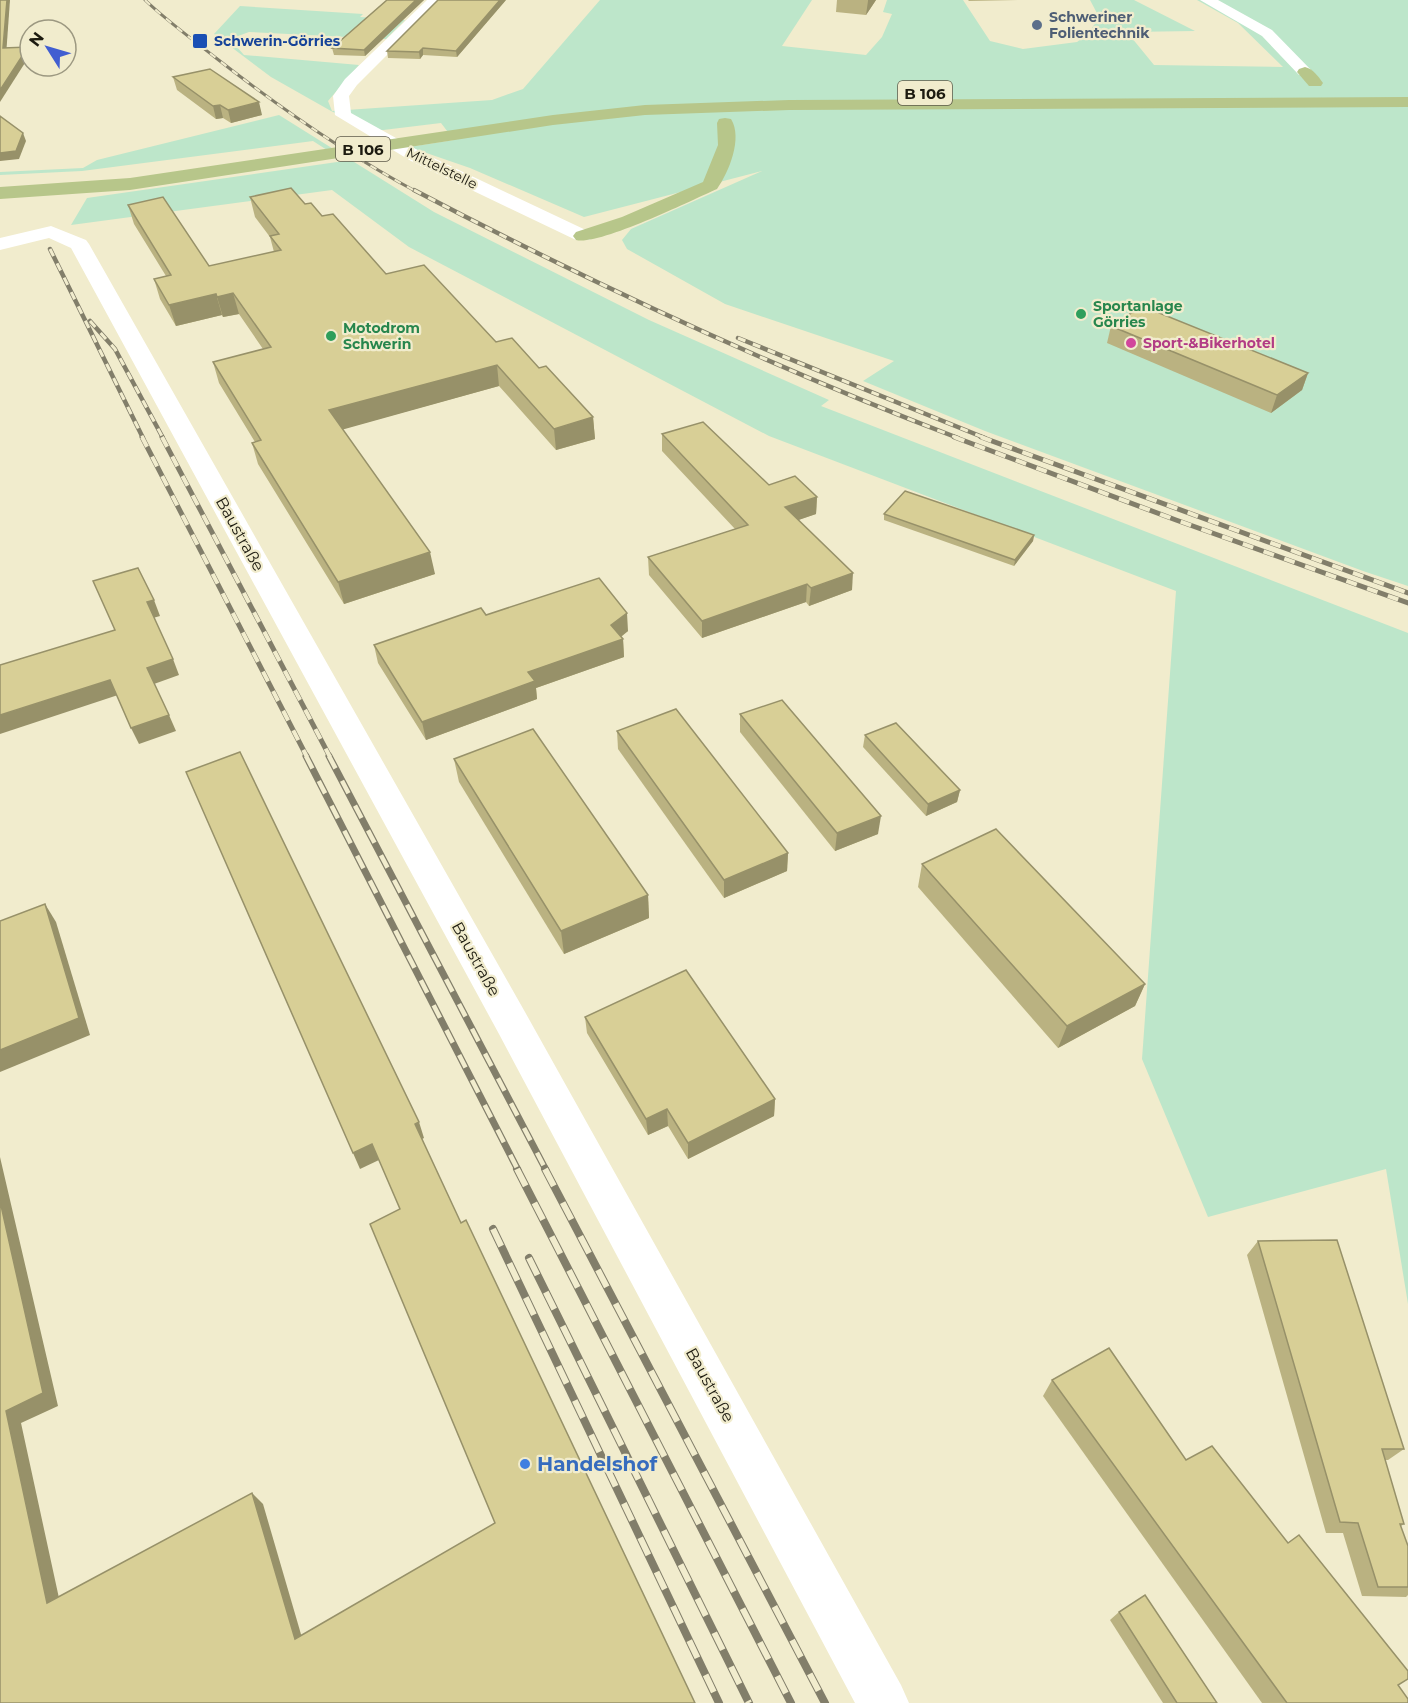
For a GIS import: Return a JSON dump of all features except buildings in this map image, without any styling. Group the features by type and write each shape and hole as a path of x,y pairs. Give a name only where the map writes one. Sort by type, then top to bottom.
{"highway":[{"path":"1289,91 1310,78 1352,88 1408,90"},
{"name":"B 106","path":"0,193 129,179 273,159 591,106 711,96 1408,90"},
{"name":"B 106","path":"447,130 645,110 789,105 1408,102"},
{"path":"725,123 746,111 789,105"},
{"path":"645,110 704,115 725,123"},
{"path":"583,236 629,221 711,185 727,145 725,123"},
{"name":"B 106","path":"0,183 129,179"}],"street":[{"name":"Mittelstelle","path":"435,0 351,82 341,96 343,115 417,157 583,236"},
{"path":"1207,0 1267,33 1310,78"},
{"name":"Baustraße","path":"0,244 51,232 79,244 156,379 523,1044 883,1703"}],"green space":[{"path":"600,0 812,0 782,46 866,55 882,37 892,14 883,12 887,0 963,0 990,41 1023,49 1077,42 1089,33 1099,17 1090,0 1134,0 1195,31 1127,32 1154,65 1283,67 1238,23 1197,0 1408,0 1408,586 985,431 863,381 894,361 725,304 627,249 622,240 631,229 762,171 584,217 470,168 409,147 454,140 441,123 375,131 331,111 271,77 214,34 240,6 363,14 360,17 405,20 386,39 249,32 230,39 244,55 359,65 328,101 332,111 492,100 523,89"},
{"path":"279,115 434,212 649,320 829,400 821,406 1408,633 1408,1304 1386,1169 1208,1217 1142,1059 1176,591 769,436 409,247 332,190 71,225 87,198 344,161 313,141 82,171 0,175 0,172 83,168 97,160"}],"railway":[{"path":"145,0 189,37 289,112 364,162 417,192"},
{"path":"414,190 615,291 751,353 958,438"},
{"path":"50,249 143,438"},
{"path":"90,321 115,349 163,438"},
{"path":"738,338 985,438"},
{"path":"142,437 307,757"},
{"path":"162,437 330,757"},
{"path":"954,437 1408,603"},
{"path":"981,437 1408,593"},
{"path":"306,756 518,1170"},
{"path":"329,756 546,1170"},
{"path":"517,1169 791,1703"},
{"path":"545,1169 825,1703"},
{"path":"493,1229 719,1703"},
{"path":"529,1258 749,1703"}],"place":[{"name":"Schweriner Folientechnik","path":"1037,25"},
{"name":"Schwerin-Görries","path":"200,41"},
{"name":"Sportanlage Görries","path":"1081,314"},
{"name":"Motodrom Schwerin","path":"331,336"},
{"name":"Sport-&Bikerhotel","path":"1131,343"},
{"name":"Handelshof","path":"525,1464"}]}
